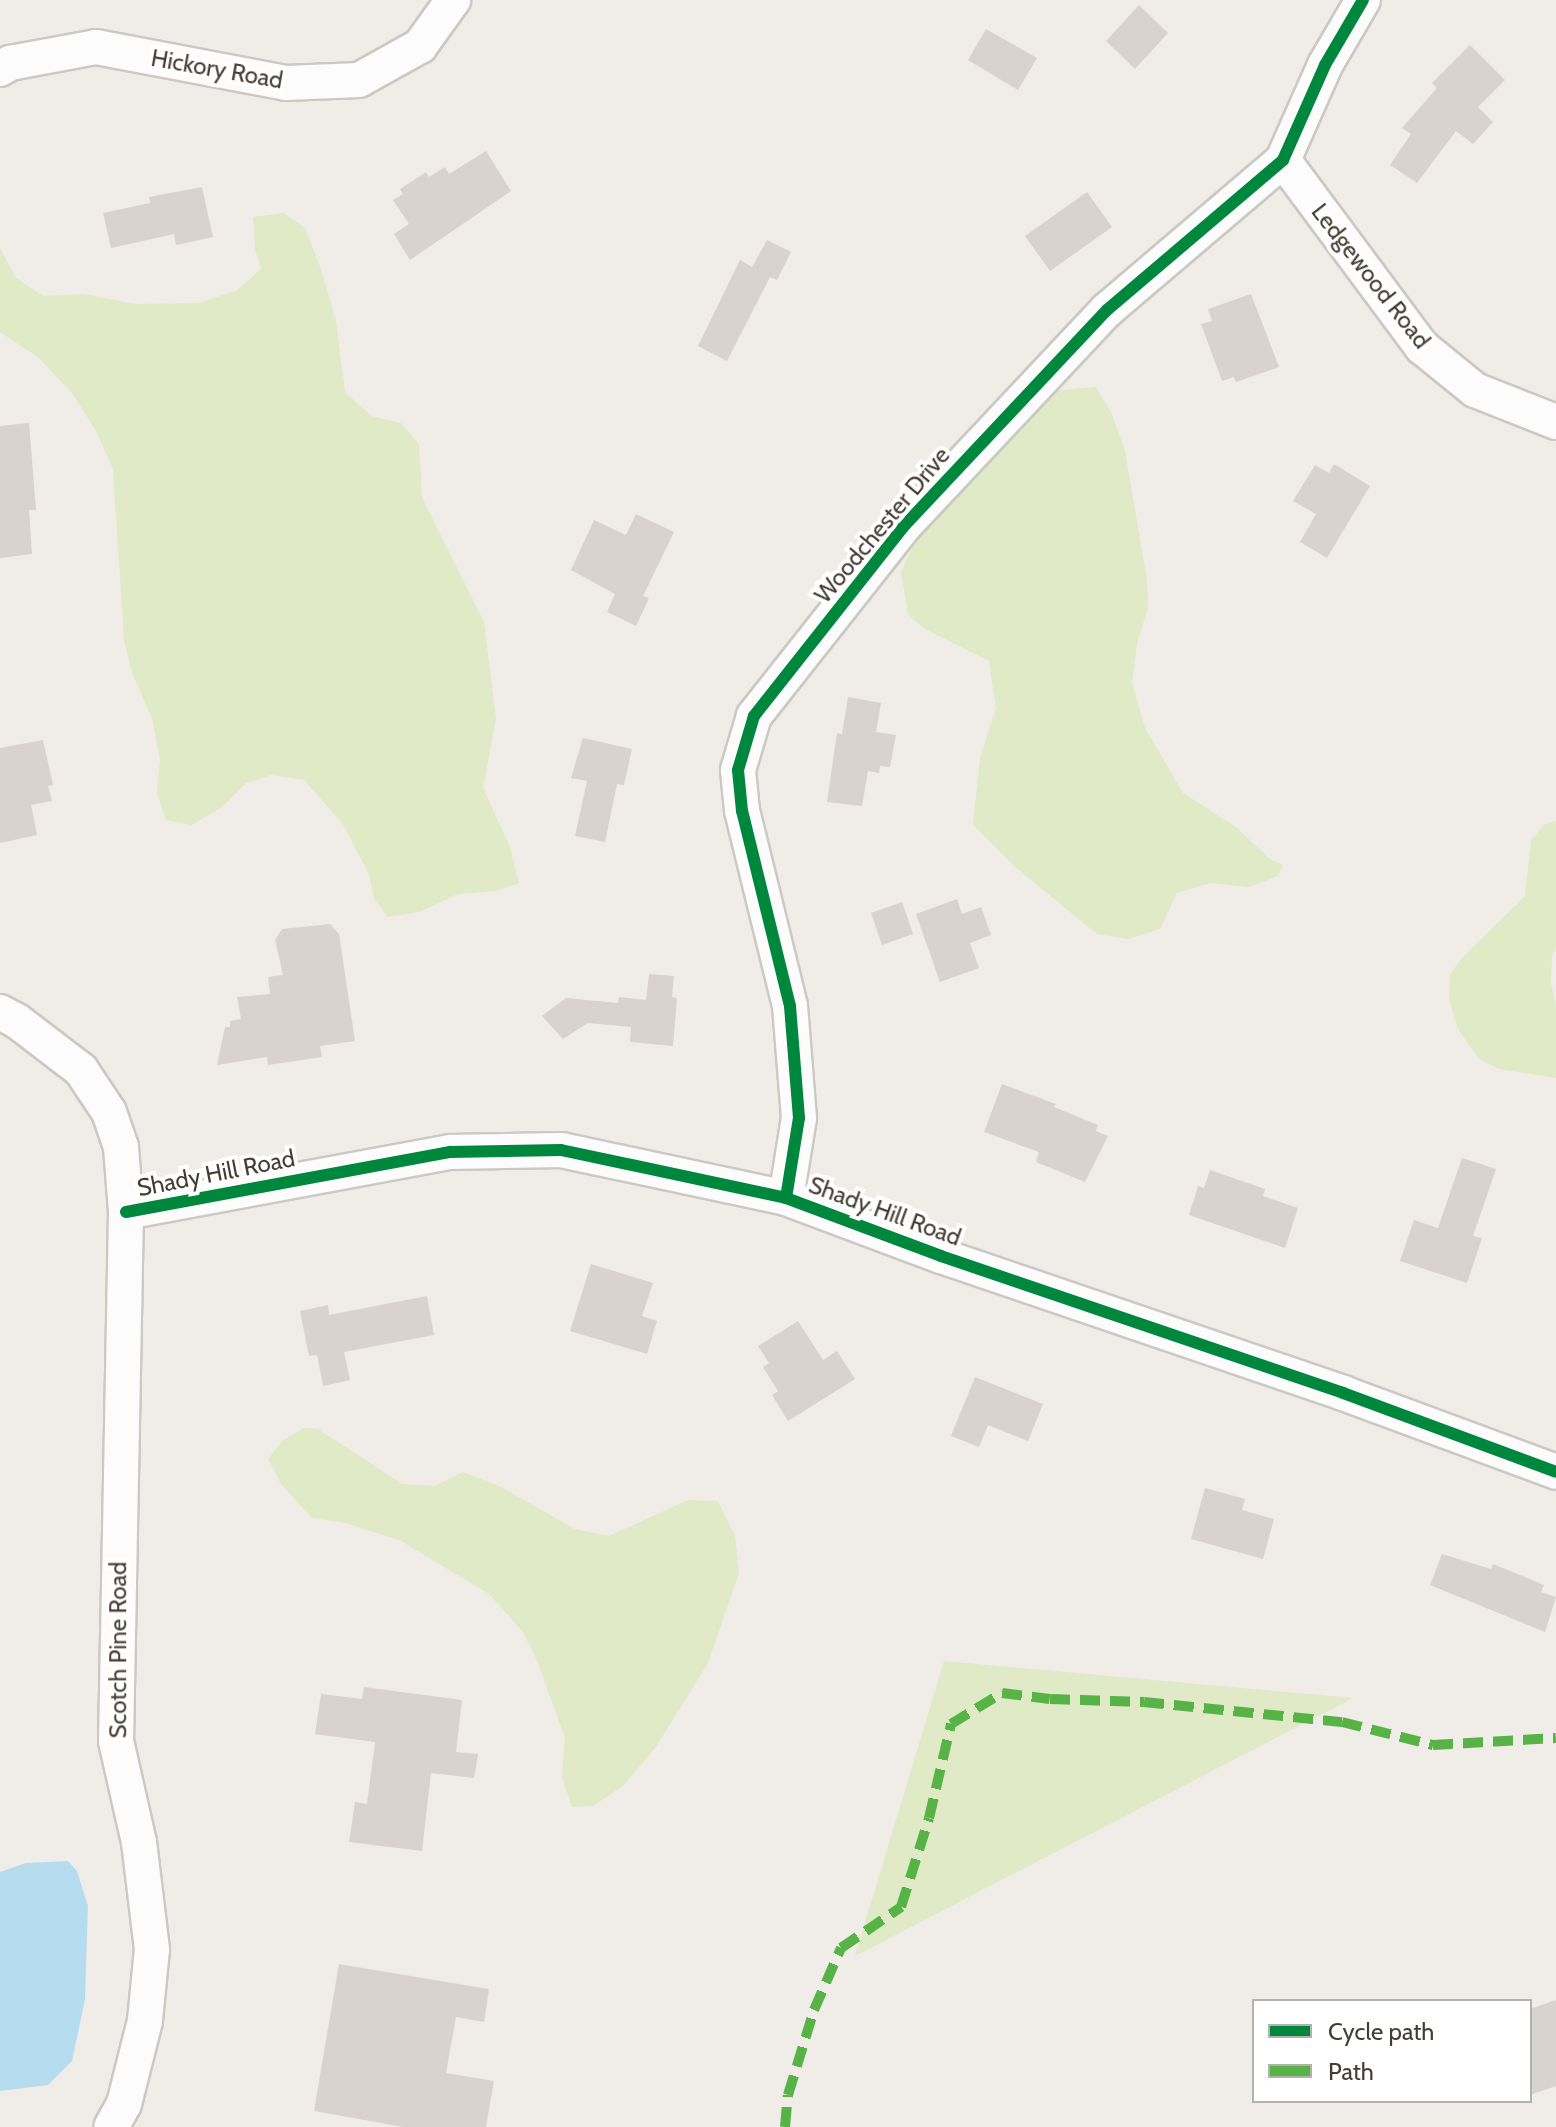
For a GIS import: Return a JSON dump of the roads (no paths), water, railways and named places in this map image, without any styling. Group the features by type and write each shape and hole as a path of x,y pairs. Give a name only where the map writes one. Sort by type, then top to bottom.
{"street":[{"name":"Hickory Road","path":"0,69 10,63 96,47 286,83 359,80 420,46 453,0"},
{"name":"Woodchester Drive","path":"786,1198 799,1118 790,1006 742,811 738,770 754,716 904,526 1107,310 1283,160 1325,65 1363,0"},
{"name":"Ledgewood Road","path":"1283,160 1422,347 1475,390 1556,422"},
{"path":"0,1012 17,1021 81,1070 109,1112 121,1147 126,1212"},
{"name":"Shady Hill Road","path":"126,1212 450,1152 561,1150 786,1198 941,1256 1343,1393 1556,1472"},
{"name":"Scotch Pine Road","path":"111,2127 124,2104 145,2021 152,1949 139,1842 116,1741 126,1212"}],"water":[{"path":"68,1861 77,1871 88,1906 85,1999 72,2061 48,2085 0,2091 0,1872 26,1863"}]}
